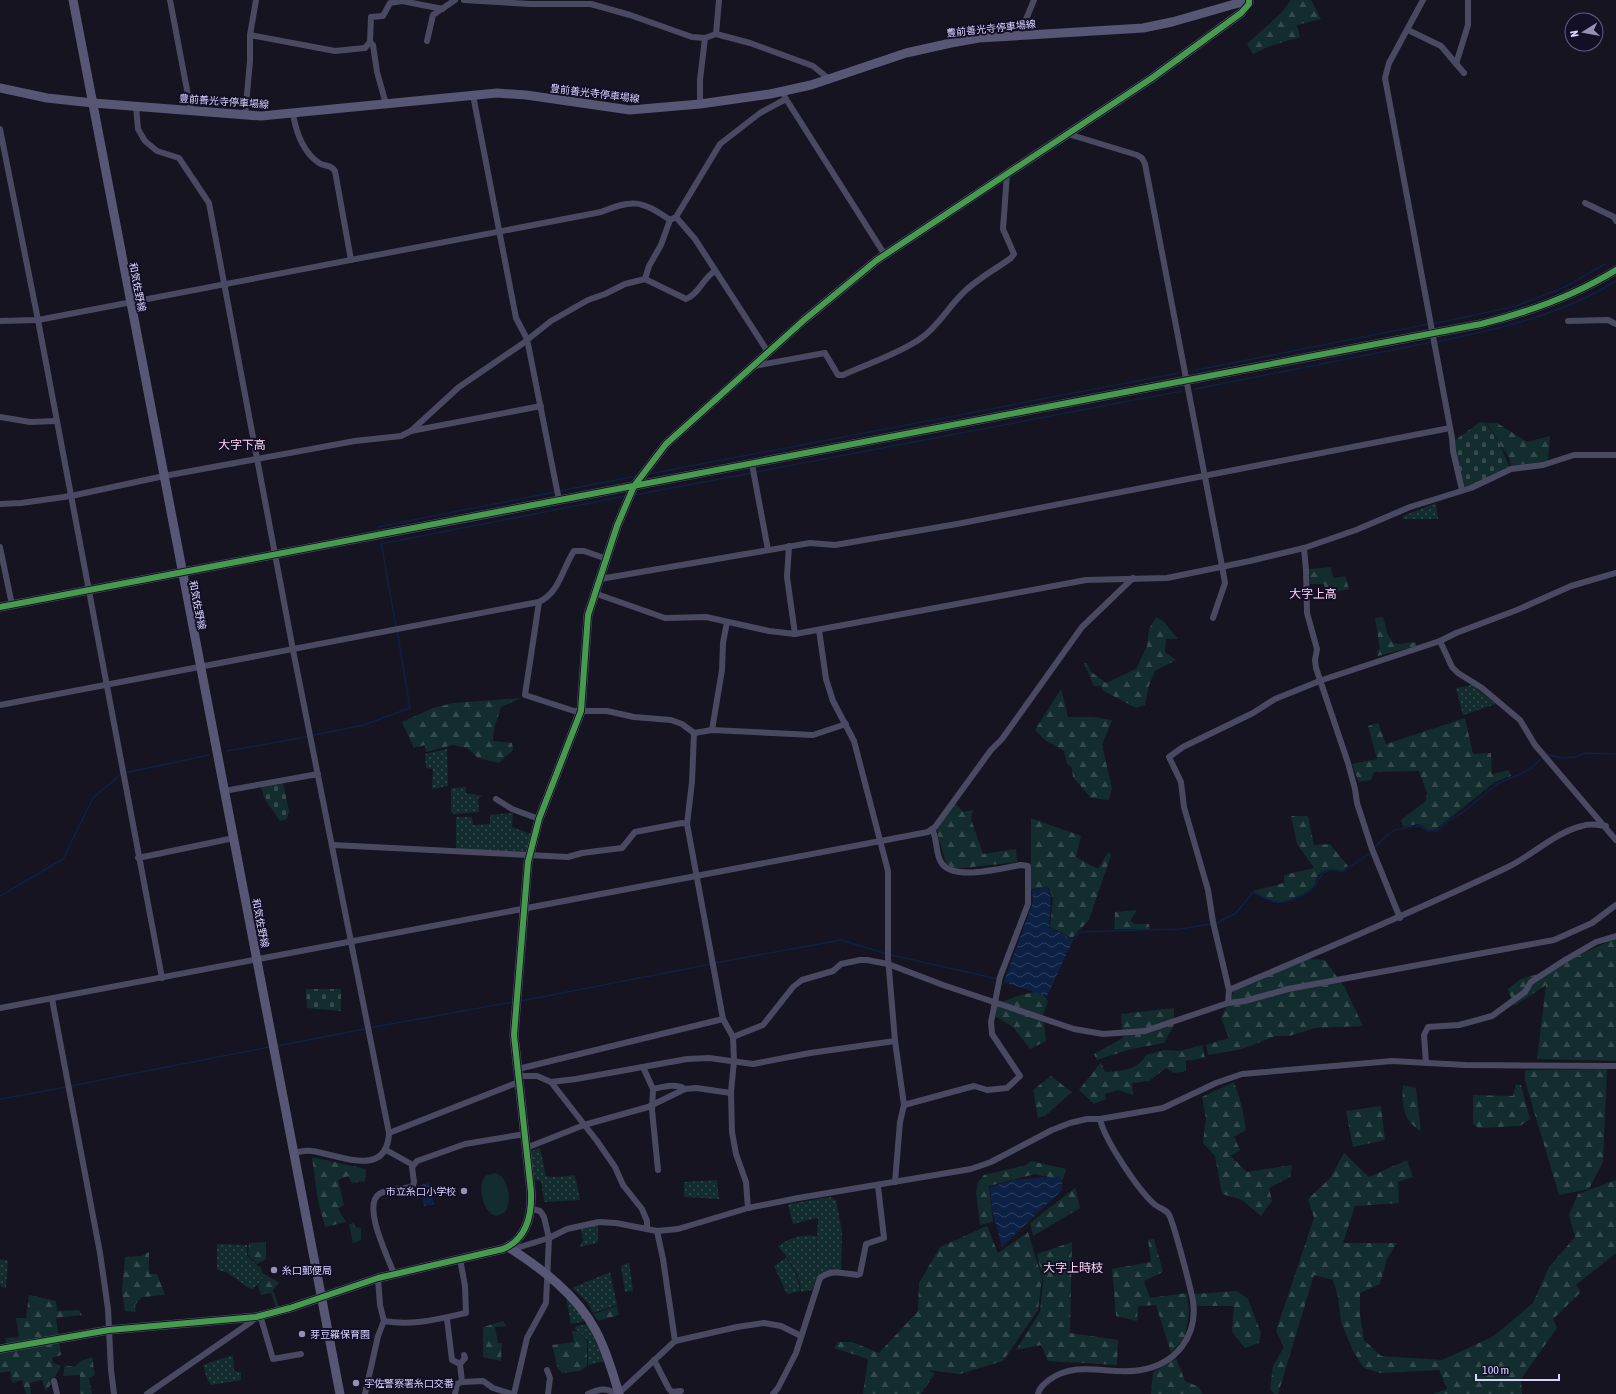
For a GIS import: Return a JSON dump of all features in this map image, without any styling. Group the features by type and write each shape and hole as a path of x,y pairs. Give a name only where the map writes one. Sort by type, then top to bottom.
{"street":[{"name":"和気佐野線","path":"73,0 340,1394"},
{"path":"170,0 191,111"},
{"path":"245,116 250,62 250,35 256,0"},
{"path":"427,41 433,15 455,0"},
{"path":"464,0 530,4 591,4 618,11 692,37 705,38 716,34 750,42 813,66 829,79"},
{"path":"716,34 719,0"},
{"path":"1019,36 1034,0"},
{"name":"豊前善光寺停車場線","path":"0,88 47,98 245,116 293,114 497,93 526,95 630,110 784,95 889,58 924,48 979,38 1126,29 1158,25 1249,0"},
{"path":"512,1249 525,1229 532,1209 514,1035 530,854 539,819 581,711 588,615 617,526 635,486 666,444 752,366 840,290 885,255 1157,75 1235,18 1248,6 1249,0"},
{"path":"1423,0 1387,66 1385,78 1433,333 1454,456 1462,490"},
{"path":"1456,64 1468,25 1468,0"},
{"path":"386,104 377,72 373,45 370,42 371,17 383,16 390,3 402,1 443,9"},
{"path":"1408,30 1440,46 1464,73"},
{"path":"250,35 335,51 365,48 370,42"},
{"path":"700,104 700,80 705,38"},
{"path":"473,95 516,318 527,339 558,494"},
{"path":"645,279 649,266 673,219 720,144 784,95 885,255"},
{"path":"136,106 138,129 145,141 157,151 179,158 209,203 293,650 390,1132 386,1150 379,1158 361,1161 313,1151 293,1153"},
{"path":"293,114 296,131 302,143 316,160 321,164 331,166 335,171 351,260"},
{"path":"0,129 38,320 138,858 162,978"},
{"path":"1068,134 1137,154 1142,158 1145,164 1225,583 1213,618"},
{"path":"752,366 825,353 838,375 843,375 872,362 900,352 920,339 932,329 964,292 1011,258 1014,254 1003,229 1007,174"},
{"path":"0,322 38,320 601,212 630,202 653,208 673,219 695,239 768,352"},
{"path":"1585,203 1614,217 1616,221"},
{"path":"411,431 459,387 551,321 588,300 605,294 625,284 645,279 686,299 695,294 702,282 715,270"},
{"path":"0,607 182,571 276,555 558,494 635,486 753,470 1187,381 1481,324 1527,312 1583,289 1616,270"},
{"path":"1568,321 1608,320 1616,324"},
{"path":"0,504 21,503 71,496 164,476 355,441 401,436 411,431 541,406"},
{"path":"0,417 30,422 56,421"},
{"path":"600,579 789,546 810,543 835,545 957,524 1450,428"},
{"path":"594,594 665,618 706,618 781,633 795,634 1086,580 1167,578 1304,548 1356,530 1410,507 1462,490 1511,469 1543,465 1574,455 1616,455"},
{"path":"753,470 768,550"},
{"path":"789,546 787,577 795,634"},
{"path":"0,547 12,605"},
{"path":"1304,548 1307,613 1317,649 1315,660 1356,789 1357,803 1372,849 1400,918"},
{"path":"0,705 539,602 552,593 559,583 574,552 584,551 607,559"},
{"path":"1228,1003 1229,990 1213,922 1208,890 1184,807 1181,782 1169,757 1183,747 1253,713 1275,699 1322,680 1440,641 1571,586 1616,573"},
{"path":"0,1008 880,841 932,829 991,750 1002,739 1082,627 1133,578"},
{"path":"539,602 525,695 574,711 607,711 634,717 671,720 682,724 694,732 712,730 812,735 846,724"},
{"path":"712,730 722,670 723,643 728,622"},
{"path":"819,630 826,680 833,701 854,741 888,871 888,958 895,1041 904,1105 900,1122 895,1182"},
{"path":"1440,641 1455,670 1482,688 1520,720 1535,745 1606,826 1616,840"},
{"path":"694,732 692,782 687,824 714,963 723,1019 733,1037 734,1061 731,1093 732,1132 736,1154 746,1182 748,1208"},
{"path":"224,791 318,774"},
{"path":"496,799 512,809 539,819"},
{"path":"333,845 568,857 582,853 622,848 635,832 682,823 687,824"},
{"path":"1229,990 1400,918 1509,866 1560,835 1591,824 1606,826"},
{"path":"904,1105 974,1086 987,1090 1004,1089 1010,1086 1020,1076 992,1034 991,1022 1000,979 1028,904 1028,866 1021,865 961,873 952,871 941,863 932,829"},
{"path":"138,858 234,838"},
{"path":"733,1037 763,1025 793,987 802,980 833,972 841,964 860,960 888,958 938,983 994,1002 1074,1029 1113,1034 1145,1031 1228,1003 1245,1001 1288,989 1554,940 1592,923 1616,905"},
{"path":"1426,1063 1424,1034 1428,1027 1459,1025 1492,1016 1525,992 1532,982 1565,960 1596,942 1616,936"},
{"path":"52,999 100,1253 109,1330 114,1394"},
{"path":"390,1132 518,1075 723,1019"},
{"path":"551,1082 576,1079 687,1059 709,1058 753,1064 810,1053 895,1041"},
{"path":"0,1348 109,1330 258,1316 322,1298 378,1278 520,1247 549,1238 567,1229 599,1222 616,1223 657,1231 678,1228 748,1208 798,1198 878,1186 971,1169 991,1162 1052,1130 1087,1119 1100,1119 1163,1108 1216,1083 1242,1074 1373,1062 1616,1066"},
{"path":"644,1067 653,1089 652,1105 658,1170"},
{"path":"518,1075 528,1074 551,1082 615,1167 624,1185 643,1210 647,1221 647,1229"},
{"path":"653,1089 670,1086 682,1087 685,1090"},
{"path":"526,1148 584,1125 652,1105 685,1090 696,1088 731,1093"},
{"path":"1038,1394 1044,1384 1056,1375 1067,1372 1083,1369 1140,1370 1155,1366 1177,1353 1186,1342 1192,1328 1194,1312 1193,1299 1174,1226 1168,1213 1153,1203 1116,1153 1102,1128 1100,1119"},
{"path":"394,1274 377,1231 373,1212 374,1202 378,1195 383,1192 412,1186 414,1182 413,1165 417,1161 465,1144 525,1134"},
{"path":"386,1150 413,1165"},
{"path":"773,1394 778,1388 796,1353 820,1278 832,1272 857,1275 860,1274 866,1244 884,1238 878,1186"},
{"path":"455,1394 457,1384 462,1382 482,1381 493,1388 513,1394 528,1338 546,1303 549,1238 544,1217 540,1211 532,1209"},
{"path":"657,1231 663,1259 675,1341"},
{"path":"512,1249 547,1276 572,1298 591,1322 601,1344 618,1394"},
{"path":"384,1321 402,1323 447,1319 466,1313 465,1286 460,1259"},
{"path":"365,1394 378,1336 384,1321 380,1305 378,1278"},
{"path":"258,1316 273,1359 301,1354"},
{"path":"147,1394 200,1359 252,1322 258,1316"},
{"path":"447,1319 452,1360 460,1364"},
{"path":"618,1394 675,1341 737,1327 764,1323 781,1326 801,1336"},
{"path":"462,1382 460,1364 465,1358 464,1355"},
{"path":"654,1360 669,1389 672,1392 681,1391"},
{"path":"547,1370 550,1378 548,1394"},
{"path":"54,1381 57,1394"},
{"path":"588,1394 602,1389 608,1389 618,1394"}],"green space":[{"path":"1291,0 1311,0 1321,19 1297,25 1300,37 1270,46 1253,54 1247,44 1281,13"},
{"path":"1480,422 1486,423 1500,444 1509,466 1468,487 1464,487 1462,484 1454,441"},
{"path":"1487,423 1497,423 1527,442 1550,436 1548,461 1511,466 1509,458"},
{"path":"1436,503 1438,519 1403,519 1403,516"},
{"path":"1331,567 1333,578 1345,576 1349,589 1326,594 1324,584 1310,584 1309,569"},
{"path":"1156,617 1164,622 1178,639 1166,639 1165,652 1176,660 1155,671 1149,685 1145,705 1136,708 1102,690 1102,686 1094,686 1084,663 1087,663 1090,671 1106,683 1136,669 1147,646 1149,629"},
{"path":"1383,617 1388,635 1393,643 1399,644 1416,642 1416,646 1378,656 1377,650 1380,649 1375,618"},
{"path":"1472,685 1496,704 1463,715 1456,688"},
{"path":"1061,689 1068,717 1093,717 1112,720 1102,745 1112,788 1109,800 1091,798 1073,777 1072,768 1067,764 1064,751 1045,740 1035,730"},
{"path":"521,698 501,707 494,729 493,741 512,743 513,750 499,763 478,758 467,748 453,745 426,752 425,745 414,748 402,722 433,708 453,703"},
{"path":"1465,718 1473,754 1491,753 1492,774 1509,770 1511,776 1495,782 1435,830 1428,830 1418,824 1403,827 1401,820 1426,801 1427,793 1419,771 1374,772 1371,780 1359,782 1352,764 1377,759 1368,726 1378,723 1386,744"},
{"path":"447,749 448,786 432,789 433,769 426,768 425,754"},
{"path":"283,782 289,811 287,819 280,821 264,798 261,785"},
{"path":"466,787 466,793 483,796 478,798 479,812 454,814 451,812 451,788"},
{"path":"955,803 963,812 973,810 971,819 983,854 1016,849 1017,862 955,869 946,864 936,828"},
{"path":"513,813 512,827 531,834 526,852 456,849 456,817 472,817 473,825 490,824 490,815"},
{"path":"1291,816 1308,816 1314,845 1330,844 1348,866 1343,871 1324,871 1318,875 1312,888 1290,900 1275,902 1252,891 1284,883 1284,875 1314,868 1297,844"},
{"path":"1031,818 1081,836 1076,857 1098,869 1108,852 1111,855 1089,920 1072,938 1050,927 1053,898 1048,887 1031,889"},
{"path":"1137,910 1130,921 1136,924 1149,924 1150,930 1114,929 1115,912"},
{"path":"1616,938 1616,1061 1537,1059 1546,985 1514,1006 1508,989 1521,979 1541,973"},
{"path":"1309,959 1325,960 1345,988 1363,1026 1315,1028 1289,1036 1276,1036 1242,1049 1208,1055 1206,1045 1229,1038 1221,1018 1234,990"},
{"path":"306,989 341,989 341,1011 307,1008"},
{"path":"1040,991 1048,1001 1043,1015 1046,1041 1030,1049 1013,1027 995,1016 996,1004 1021,995"},
{"path":"1174,1008 1174,1025 1164,1043 1131,1049 1097,1060 1094,1054 1123,1038 1121,1014"},
{"path":"1202,1045 1205,1058 1186,1061 1186,1071 1174,1073 1166,1068 1149,1081 1132,1083 1133,1095 1118,1090 1105,1094 1106,1099 1094,1104 1079,1090 1101,1062 1105,1072 1123,1070 1134,1067 1143,1060 1146,1055 1164,1050 1180,1051"},
{"path":"1607,1069 1603,1162 1589,1189 1559,1195 1525,1081 1525,1070"},
{"path":"1051,1076 1072,1092 1045,1116 1038,1118 1033,1090"},
{"path":"1234,1082 1242,1106 1246,1130 1234,1137 1240,1150 1231,1156 1247,1172 1292,1165 1290,1177 1269,1188 1272,1201 1261,1216 1242,1200 1222,1194 1215,1156 1203,1143 1206,1118 1202,1097"},
{"path":"1516,1084 1521,1085 1530,1119 1520,1126 1479,1128 1473,1124 1473,1095 1513,1096"},
{"path":"1403,1085 1416,1088 1421,1131 1410,1122 1404,1111"},
{"path":"1381,1106 1385,1140 1353,1147 1346,1111"},
{"path":"540,1148 546,1176 555,1177 575,1175 580,1200 544,1202 541,1181 535,1180 530,1151"},
{"path":"1344,1153 1369,1177 1407,1160 1413,1177 1398,1182 1399,1203 1355,1206 1343,1243 1397,1243 1387,1259 1380,1284 1360,1293 1360,1315 1364,1340 1381,1356 1442,1360 1494,1336 1533,1303 1549,1267 1575,1237 1569,1215 1578,1194 1616,1180 1616,1253 1576,1285 1581,1292 1553,1319 1557,1328 1521,1379 1522,1394 1432,1394 1447,1389 1439,1370 1380,1373 1364,1368 1353,1351 1341,1322 1338,1296 1333,1280 1314,1275 1278,1394 1274,1394 1270,1389 1273,1366 1284,1347 1276,1331 1314,1218 1308,1199 1330,1178"},
{"path":"312,1157 366,1169 365,1181 352,1183 348,1176 338,1180 344,1205 338,1209 346,1222 325,1227 318,1201"},
{"path":"1031,1161 1066,1169 1063,1180 1035,1174 989,1186 993,1222 980,1225 976,1192 978,1182 984,1175 1026,1165"},
{"path":"495,1173 504,1179 509,1197 507,1209 504,1213 496,1216 491,1214 485,1205 482,1192 483,1180 485,1176"},
{"path":"717,1180 719,1199 684,1197 684,1182"},
{"path":"1075,1188 1080,1208 1033,1236 1030,1223"},
{"path":"830,1197 836,1200 842,1231 841,1270 819,1276 816,1270 818,1277 812,1290 801,1292 796,1272 778,1246 796,1237 817,1236 816,1267 818,1218 793,1224 788,1204"},
{"path":"354,1223 355,1227 361,1228 361,1240 353,1243 349,1224"},
{"path":"598,1225 598,1243 579,1247 583,1240 581,1228"},
{"path":"987,1226 998,1253 1028,1232 1042,1278 1038,1310 1003,1361 960,1374 927,1370 935,1373 921,1394 863,1394 868,1359 834,1348 838,1342 852,1342 879,1353 918,1311 919,1283 940,1247"},
{"path":"1154,1239 1163,1272 1144,1281 1150,1298 1187,1293 1189,1313 1185,1337 1171,1353 1156,1305 1138,1306 1137,1321 1116,1316 1112,1269 1151,1262 1148,1240"},
{"path":"266,1242 266,1259 257,1264 248,1255 249,1243"},
{"path":"1072,1242 1070,1333 1118,1340 1117,1365 1048,1361 1041,1345 1016,1350 1040,1312 1043,1280 1037,1254"},
{"path":"217,1244 247,1245 247,1256 257,1265 263,1279 252,1290 226,1272 217,1270"},
{"path":"149,1252 149,1274 157,1274 165,1295 142,1297 135,1305 136,1312 125,1311 122,1290 125,1257 141,1256"},
{"path":"786,1258 796,1274 800,1291 787,1294 774,1266"},
{"path":"0,1259 8,1260 6,1288 1,1287 0,1283"},
{"path":"629,1262 633,1291 625,1292 621,1266"},
{"path":"260,1266 263,1273 279,1283 273,1290 279,1307 276,1308 271,1293 261,1295 258,1285 263,1279 258,1267"},
{"path":"610,1272 617,1305 593,1313 587,1302 572,1288"},
{"path":"1237,1291 1248,1299 1261,1333 1259,1343 1245,1348 1232,1332 1234,1306 1196,1306 1194,1294"},
{"path":"29,1295 56,1301 57,1311 79,1310 82,1315 56,1318 61,1355 52,1358 53,1363 61,1366 46,1392 42,1380 30,1383 31,1394 26,1394 22,1380 12,1383 10,1371 0,1373 0,1353 9,1352 5,1338 19,1337 16,1318 26,1318"},
{"path":"566,1297 587,1321 571,1324"},
{"path":"617,1306 619,1315 598,1321 593,1314"},
{"path":"503,1321 507,1326 495,1327 498,1343 502,1343 501,1361 483,1357 483,1327"},
{"path":"588,1324 604,1361 588,1365 588,1341 579,1331 575,1330 576,1326"},
{"path":"572,1331 579,1331 587,1341 587,1366 580,1371 562,1373 558,1369 552,1345 574,1342"},
{"path":"233,1355 234,1371 241,1372 241,1380 211,1385 207,1379 203,1365"},
{"path":"92,1357 95,1375 89,1378 92,1394 80,1394 80,1375 63,1376 65,1365 74,1367 83,1360"},
{"path":"1176,1358 1185,1381 1199,1387 1202,1394 1151,1394 1153,1372"}],"water":[{"path":"1047,887 1051,898 1049,927 1073,940 1047,996 1004,982 1033,902 1032,890"},
{"path":"1059,1176 1062,1182 1062,1190 1002,1247 992,1210 990,1187 1014,1180"},
{"path":"430,1183 434,1204 424,1206 420,1185"}],"waterway":[{"path":"1433,324 1516,306 1565,287 1605,264"},
{"path":"1436,342 1483,332 1551,312 1595,293 1616,281"},
{"path":"1192,371 1429,324"},
{"path":"1195,389 1433,342"},
{"path":"649,474 1179,373"},
{"path":"756,472 1182,391"},
{"path":"634,495 752,473"},
{"path":"559,491 637,476"},
{"path":"378,528 555,492"},
{"path":"381,544 626,496"},
{"path":"381,542 396,627"},
{"path":"315,735 364,725 410,708 397,630"},
{"path":"227,751 306,737"},
{"path":"1549,755 1562,758 1577,757 1585,753 1616,754"},
{"path":"124,773 209,755"},
{"path":"1375,847 1386,836 1395,830 1419,826 1427,831 1437,831 1448,821 1462,813 1497,784 1529,770 1543,757"},
{"path":"0,896 63,859 93,798 121,774"},
{"path":"1217,923 1236,913 1253,892 1273,901 1279,902 1294,899 1311,890 1325,871 1335,870 1342,872 1369,854"},
{"path":"1072,940 1080,932 1179,929 1212,924"},
{"path":"715,963 841,940 887,954"},
{"path":"891,955 998,979"},
{"path":"521,1001 711,964"},
{"path":"369,1028 513,1002"},
{"path":"277,1046 365,1029"},
{"path":"71,1086 269,1047"},
{"path":"0,1099 67,1087"}],"cycle path":[{"path":"0,1349 109,1330 256,1317 290,1308 378,1278 503,1249 518,1239 523,1233 529,1218 531,1201 514,1035 528,862 539,819 581,711 588,615 617,526 634,486 666,444 804,320 877,260 1152,78 1241,13 1249,4 1249,0"},
{"path":"0,607 1481,324 1551,302 1584,288 1616,270"}],"place":[{"name":"市立糸口小学校","path":"464,1191"},
{"name":"糸口郵便局","path":"274,1270"},
{"name":"芽豆羅保育園","path":"302,1334"},
{"name":"宇佐警察署糸口交番","path":"356,1383"}],"district":[{"name":"大字下高","path":"242,445"},
{"name":"大字上高","path":"1313,594"},
{"name":"大字上時枝","path":"1073,1268"}]}
